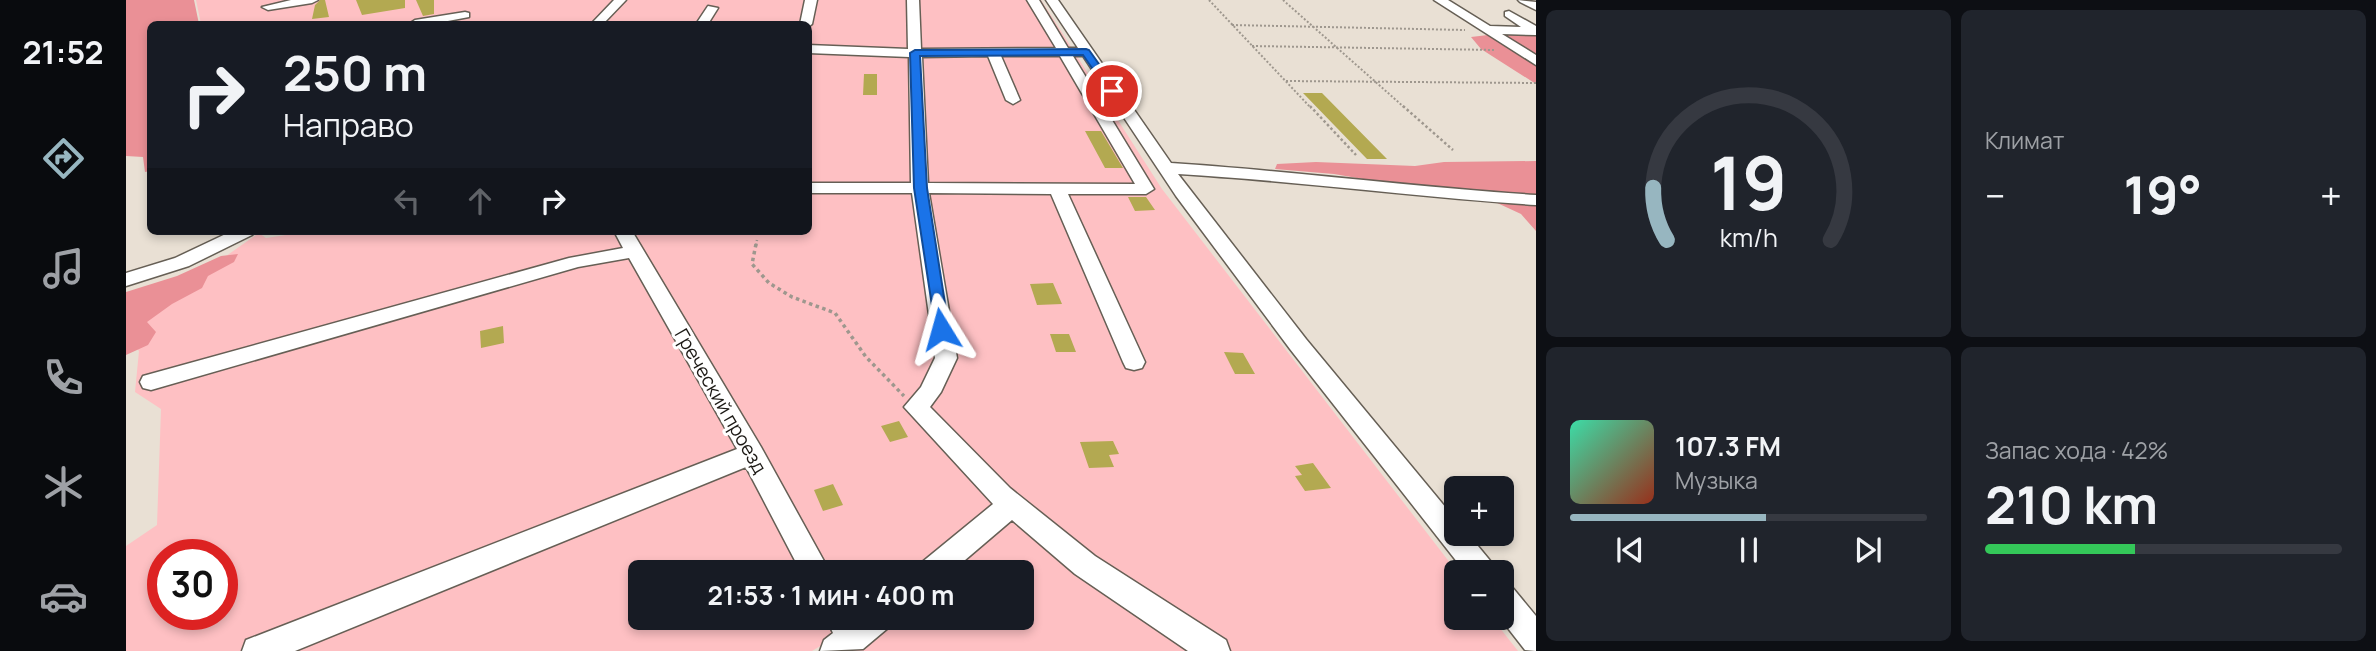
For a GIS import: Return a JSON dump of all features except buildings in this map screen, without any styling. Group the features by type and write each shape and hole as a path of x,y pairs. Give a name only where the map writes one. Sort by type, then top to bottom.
{"street":[{"path":"267,8 312,0"},
{"path":"467,20 469,0"},
{"path":"600,21 620,0"},
{"path":"807,21 811,0"},
{"path":"913,0 920,188 946,358 930,392 916,407 1012,505 1085,565 1215,651"},
{"path":"1033,0 1166,168 1298,344 1472,560"},
{"path":"812,188 1146,189 1052,0"},
{"path":"1440,0 1536,61"},
{"path":"1524,0 1536,7"},
{"path":"704,21 712,8"},
{"path":"1509,13 1536,31"},
{"path":"1488,30 1536,31"},
{"path":"812,49 915,53 1076,52"},
{"path":"993,53 1013,100"},
{"path":"1166,168 1261,174 1416,192 1536,200"},
{"path":"1057,188 1134,362"},
{"path":"126,280 182,262 238,235"},
{"path":"151,382 576,262 629,241"},
{"name":"Греческий проезд","path":"629,241 752,453 810,560"},
{"path":"257,651 412,592 752,453"},
{"path":"946,560 1012,505"},
{"path":"1514,612 1536,640"}],"path":[{"path":"1209,0 1356,155"},
{"path":"1283,0 1453,150"},
{"path":"1232,25 1488,30"},
{"path":"1252,46 1518,50"},
{"path":"1286,81 1536,83"},
{"path":"757,240 752,264 769,283 792,297 835,313 866,357 892,386 916,407"}],"shaded area":[{"path":"126,0 194,0 198,21 147,21 147,172 143,157 126,156"},
{"path":"196,0 1041,0 1162,189 1448,560 1444,560 1444,630 1501,630 1518,651 847,651 839,635 812,651 126,651 126,546 157,525 161,409 135,392 139,351 126,337 126,326 256,235 266,238 286,235 812,235 812,21 200,21"},
{"path":"1505,33 1536,34 1536,84 1481,49 1471,37"},
{"path":"1536,161 1536,231 1521,214 1467,189 1409,187 1334,174 1275,169 1277,164 1316,162 1415,166 1444,162"},
{"path":"238,254 234,262 208,276 202,288 172,304 147,322 156,332 148,345 126,355 126,292 177,276 221,256"}],"route":[{"path":"941,329 920,188 915,53 1086,52 1112,91"}]}
